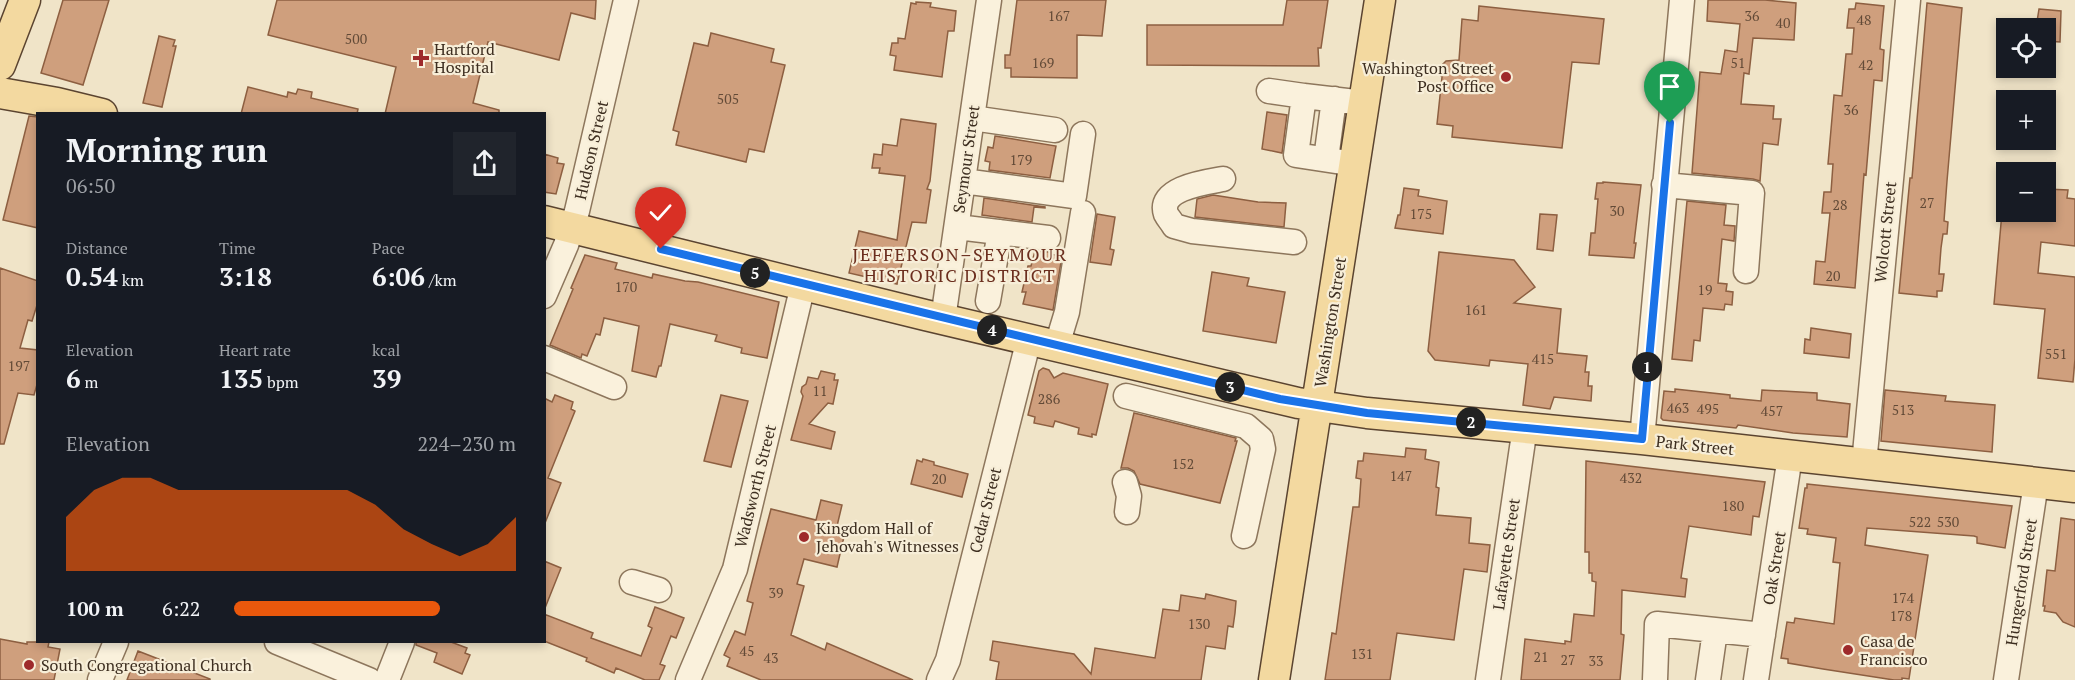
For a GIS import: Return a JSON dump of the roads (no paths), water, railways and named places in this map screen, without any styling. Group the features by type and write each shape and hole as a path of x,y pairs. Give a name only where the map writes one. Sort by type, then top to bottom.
{"main road":[{"path":"0,65 25,0"},
{"name":"Washington Street","path":"1274,680 1380,0"},
{"path":"0,93 92,112"},
{"name":"Park Street","path":"558,224 944,319 1317,406 2075,487"}],"street":[{"name":"Hudson Street","path":"546,286 558,224 577,212 626,0"},
{"name":"Seymour Street","path":"944,319 989,0"},
{"path":"1642,439 1682,0"},
{"name":"Wolcott Street","path":"1864,464 1908,0"},
{"path":"1269,91 1364,103"},
{"path":"1304,96 1296,155 1354,164"},
{"path":"1326,159 1334,99"},
{"path":"972,118 1055,130"},
{"path":"963,181 1074,196 1083,134"},
{"path":"1223,179 1198,183 1176,191 1167,200 1166,212 1174,226 1192,231 1294,242"},
{"path":"1664,185 1752,193 1746,271"},
{"name":"Cedar Street","path":"939,680 948,660 1043,342 1067,312 1083,213"},
{"path":"957,227 1048,238"},
{"path":"988,301 1000,232"},
{"name":"Wadsworth Street","path":"688,680 735,569 803,285"},
{"path":"546,359 614,387"},
{"path":"1126,396 1246,426 1261,439 1263,449 1244,536"},
{"name":"Lafayette Street","path":"1488,680 1525,427"},
{"name":"Oak Street","path":"1756,680 1790,456"},
{"path":"1118,473 1129,496 1127,512"},
{"name":"Hungerford Street","path":"2006,680 2036,483"},
{"path":"632,582 659,590"},
{"path":"1655,680 1657,624 1763,635"},
{"path":"1708,680 1715,631"},
{"path":"100,680 116,643"},
{"path":"279,643 369,680"},
{"path":"387,680 402,643"}],"place":[{"name":"Hartford Hospital","path":"421,58"},
{"name":"Washington Street Post Office","path":"1506,77"},
{"name":"Kingdom Hall of Jehovah's Witnesses","path":"804,537"},
{"name":"Casa de Francisco","path":"1848,650"},
{"name":"South Congregational Church","path":"29,665"}],"district":[{"name":"JEFFERSON–SEYMOUR HISTORIC DISTRICT","path":"960,264"}]}
